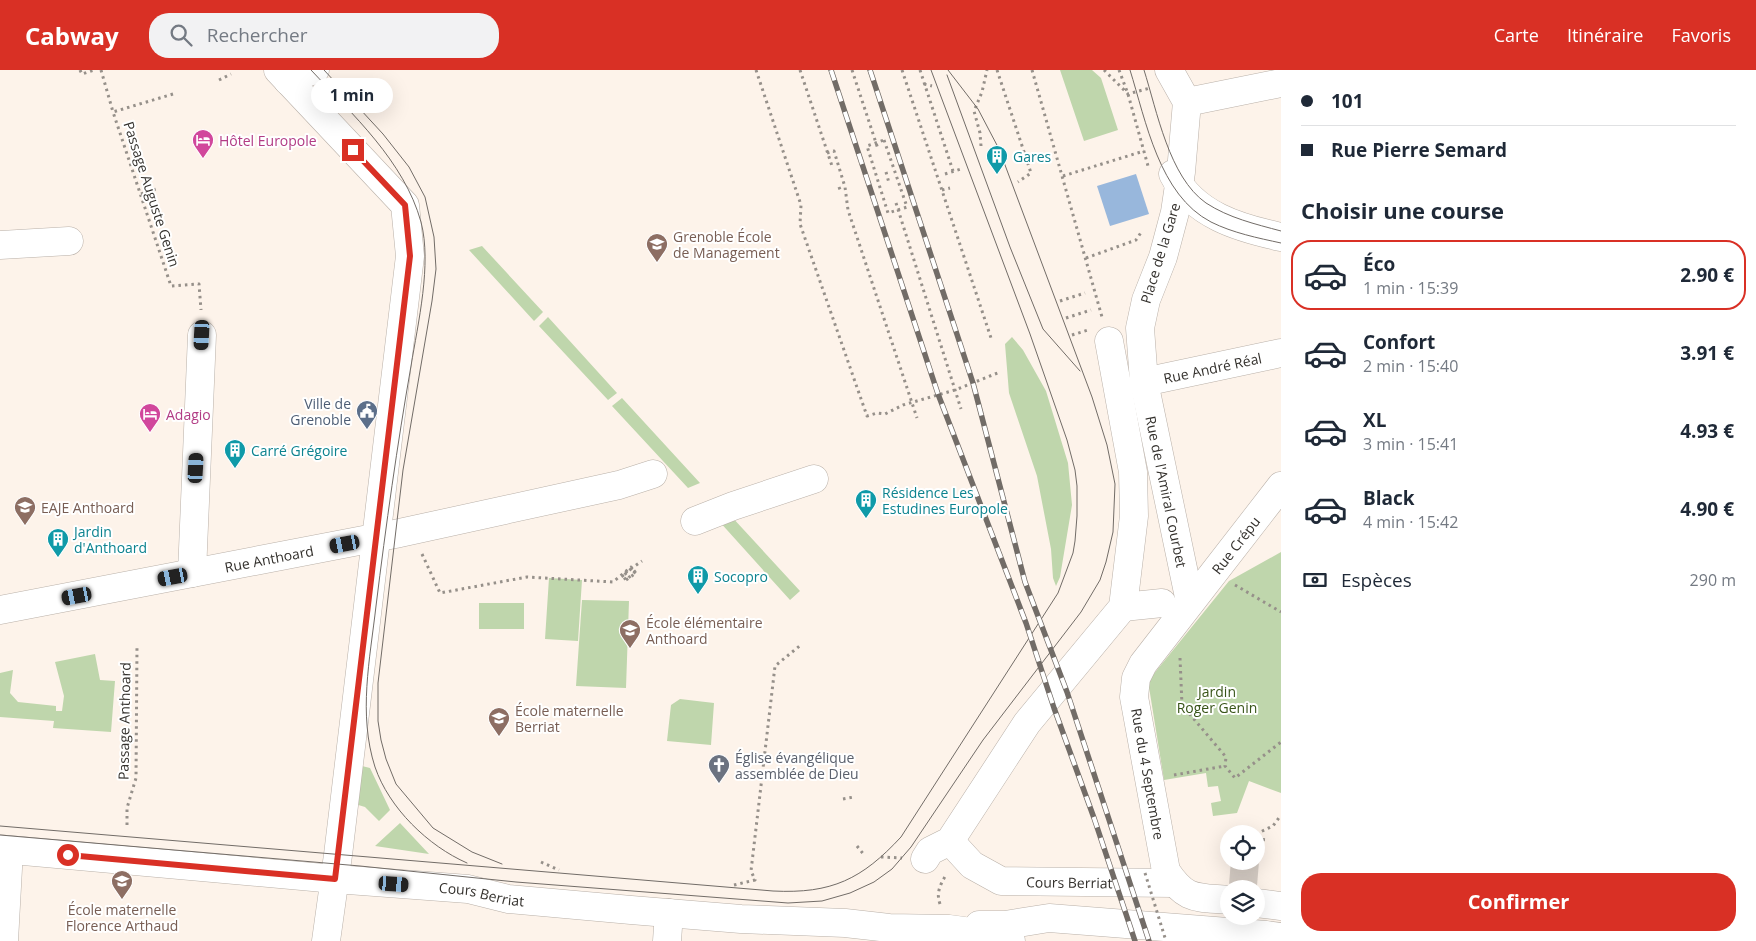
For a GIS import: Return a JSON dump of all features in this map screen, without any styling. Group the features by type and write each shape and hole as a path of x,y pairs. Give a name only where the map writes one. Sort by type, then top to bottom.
{"street":[{"path":"283,75 294,77 315,70"},
{"path":"283,75 405,205 410,256 326,941"},
{"path":"1163,78 1187,102 1281,83"},
{"name":"Place de la Gare","path":"1144,382 1140,328 1146,300 1163,256 1175,212 1187,102"},
{"path":"1152,160 1203,209 1230,224 1281,237"},
{"path":"0,245 69,241"},
{"path":"925,859 930,851 950,841 1027,723 1123,607 1134,516 1133,472 1106,330"},
{"path":"192,573 202,335"},
{"name":"Rue André Réal","path":"1144,382 1281,353"},
{"name":"Rue de l'Amiral Courbet","path":"1144,382 1190,602"},
{"name":"Rue Anthoard","path":"0,610 376,538 619,485 653,474"},
{"path":"695,521 733,506 814,480"},
{"name":"Rue Crépu","path":"1143,664 1281,486"},
{"path":"1123,607 1162,603"},
{"name":"Rue du 4 Septembre","path":"1143,664 1136,678 1134,697 1166,872 1173,883"},
{"name":"Cours Berriat","path":"950,841 972,865 1001,881 1173,883"},
{"path":"4,941 5,849"},
{"name":"Cours Berriat","path":"5,849 468,889 508,899 669,913 740,930 964,931 978,938 1011,941"},
{"path":"1173,883 1190,896 1220,895"},
{"path":"1265,901 1281,906"},
{"path":"667,941 669,913"},
{"name":"Cours Berriat","path":"964,931 976,925 1005,925 1049,918 1281,937"}],"path":[{"path":"80,70 82,74 94,70"},
{"path":"101,70 113,112"},
{"path":"756,70 801,205 800,224 867,416 877,413 885,414 912,402 955,390 1000,372"},
{"path":"800,70 832,166"},
{"path":"852,70 878,149"},
{"path":"902,70 992,342"},
{"path":"920,70 953,171"},
{"path":"981,146 980,133 974,111 982,92 987,70"},
{"path":"997,70 1031,173 1018,182"},
{"path":"1032,70 1106,330"},
{"path":"1104,70 1128,94"},
{"path":"1062,176 1152,160 1120,70"},
{"path":"219,80 231,74"},
{"path":"1128,94 1163,78"},
{"path":"924,84 932,86"},
{"name":"Passage Auguste Genin","path":"173,94 113,112 171,286 200,284"},
{"path":"884,140 906,207 888,213 867,146 876,143 884,140"},
{"path":"827,153 834,152 845,187 848,210 917,418"},
{"path":"945,174 961,168"},
{"path":"886,172 889,182"},
{"path":"839,187 841,192"},
{"path":"942,190 950,188"},
{"path":"140,194 156,190"},
{"path":"896,203 961,409"},
{"path":"1086,258 1136,240 1147,224"},
{"path":"1060,301 1085,293"},
{"path":"1066,318 1090,310"},
{"path":"1072,335 1079,332"},
{"path":"419,549 440,594 527,577 613,582 631,567 635,572 626,580 623,576 627,572 632,568 636,572 626,580 622,575 629,570 635,566 642,560"},
{"path":"1229,581 1281,612"},
{"path":"1230,593 1236,585"},
{"path":"734,885 755,880 751,871 775,666 802,644"},
{"name":"Passage Anthoard","path":"127,825 127,808 136,778 137,646"},
{"path":"1179,654 1182,705 1226,757 1225,766 1235,778 1281,742"},
{"path":"1148,780 1225,766"},
{"path":"843,799 854,797"},
{"path":"1265,830 1272,826 1281,815"},
{"path":"950,841 950,867 940,887 938,898 940,905 964,931"},
{"path":"857,846 865,856"},
{"path":"541,862 560,870"},
{"path":"1145,873 1166,941"}],"green space":[{"path":"1060,70 1092,70 1101,78 1118,130 1084,141"},
{"path":"482,246 543,312 534,321 469,250"},
{"path":"548,317 617,393 608,400 539,326"},
{"path":"1012,337 1023,350 1046,391 1068,463 1072,505 1060,577 1056,586 1053,578 1051,549 1037,476 1009,393 1005,344"},
{"path":"622,398 700,483 688,488 612,406"},
{"path":"731,516 800,591 790,600 718,520"},
{"name":"Jardin Roger Genin","path":"1281,552 1281,793 1249,781 1237,813 1213,816 1211,803 1221,801 1218,786 1208,787 1206,773 1164,780 1148,681 1229,581"},
{"path":"549,578 582,580 578,641 545,639"},
{"path":"582,600 629,601 626,688 576,686"},
{"path":"479,603 524,603 524,629 479,629"},
{"path":"95,654 100,680 115,681 111,732 53,728 54,721 0,717 0,673 13,670 10,693 18,702 56,706 56,711 62,711 64,696 55,662"},
{"path":"680,699 714,703 711,745 667,741 671,705"},
{"path":"358,765 370,768 390,810 379,821 365,807 355,804"},
{"path":"400,823 429,854 375,846"}],"water":[{"path":"1136,174 1149,214 1110,226 1097,186"}],"tunnel":[{"path":"1243,880 1244,870"}],"tram line":[{"path":"311,70 360,122 390,159 403,179 421,222 425,256 423,294 396,456 380,576 367,686 367,727 375,767 381,782 400,811 424,836 438,847 467,863"},
{"path":"324,70 383,134 409,167 425,197 434,237 436,269 432,301 403,470 378,683 378,721 381,740 396,784 433,828 472,852 502,864"},
{"path":"0,826 773,891 812,890 829,886 844,881 873,864 901,837 1058,593 1073,553 1077,516 1075,470 1067,440 1030,334 931,70"},
{"path":"0,835 360,866 516,882 788,903 822,901 850,893 874,882 892,869 911,847 983,740 1081,612 1100,580 1113,532 1115,484 1107,445 1092,397 999,149 978,109 948,70"},
{"path":"1130,70 1157,155 1179,194 1193,210 1219,226 1281,243"},
{"path":"1144,70 1166,142 1183,177 1193,192 1206,203 1224,213 1281,231"},
{"path":"947,75 1010,247 1043,329 1080,371"}],"railway":[{"path":"831,70 938,394 1026,623 1135,941"},
{"path":"870,70 973,383 1025,582 1067,692 1149,941"}],"place":[{"name":"Hôtel Europole","path":"203,159"},
{"name":"Gares","path":"997,175"},
{"name":"Grenoble École de Management","path":"657,263"},
{"name":"Ville de Grenoble","path":"367,430"},
{"name":"Adagio","path":"150,433"},
{"name":"Carré Grégoire","path":"235,469"},
{"name":"Résidence Les Estudines Europole","path":"866,519"},
{"name":"EAJE Anthoard","path":"25,526"},
{"name":"Jardin d'Anthoard","path":"58,558"},
{"name":"Socopro","path":"698,595"},
{"name":"École élémentaire Anthoard","path":"630,649"},
{"name":"École maternelle Berriat","path":"499,737"},
{"name":"Église évangélique assemblée de Dieu","path":"719,784"},
{"name":"École maternelle Florence Arthaud","path":"122,900"}],"route":[{"path":"68,855 335,879 410,256 405,205 353,150"}]}
